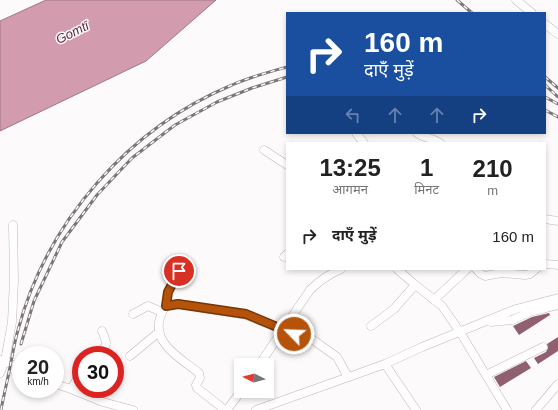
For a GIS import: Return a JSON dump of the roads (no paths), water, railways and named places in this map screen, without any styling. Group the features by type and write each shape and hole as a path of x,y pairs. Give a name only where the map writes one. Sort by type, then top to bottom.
{"street":[{"path":"516,0 531,12"},
{"path":"546,25 558,34"},
{"path":"357,134 363,142"},
{"path":"418,134 428,141"},
{"path":"264,150 286,164"},
{"path":"546,219 558,221"},
{"path":"0,373 12,322 14,280 13,224"},
{"path":"546,264 558,265"},
{"path":"264,358 310,290 335,270"},
{"path":"399,270 415,285 442,306 460,332 508,410"},
{"path":"434,300 466,270"},
{"path":"477,270 486,276 501,273 525,275 530,274 535,270"},
{"path":"179,271 168,292 158,326 162,340 168,348 199,373 200,378 196,385 197,388 226,410 235,398"},
{"path":"371,326 394,309 415,285"},
{"path":"256,410 385,364 422,346 516,309 558,298"},
{"path":"133,314 148,306 164,309 178,304 246,314 294,334 313,338 337,357 348,377"},
{"path":"487,321 512,320 530,312 558,305"},
{"path":"102,331 107,342 106,346"},
{"path":"130,356 159,332"},
{"path":"486,375 543,347"},
{"path":"2,361 11,364 12,366"},
{"path":"385,364 416,410"},
{"path":"536,410 558,385"},
{"path":"64,386 103,402 133,410"}],"water":[{"name":"Gomtī","path":"46,0 216,0 146,61 0,131 0,21"}],"railway":[{"path":"457,0 471,12"},
{"path":"1,410 17,334 31,290 49,252 71,216 97,183 127,153 159,126 194,103 239,82 286,67"},
{"path":"21,344 34,301 62,242 97,195 132,158 175,125 217,102 252,88 286,77"},
{"path":"546,78 558,88"},
{"path":"546,86 558,97"},
{"path":"546,98 558,104"},
{"path":"546,111 558,117"}]}
